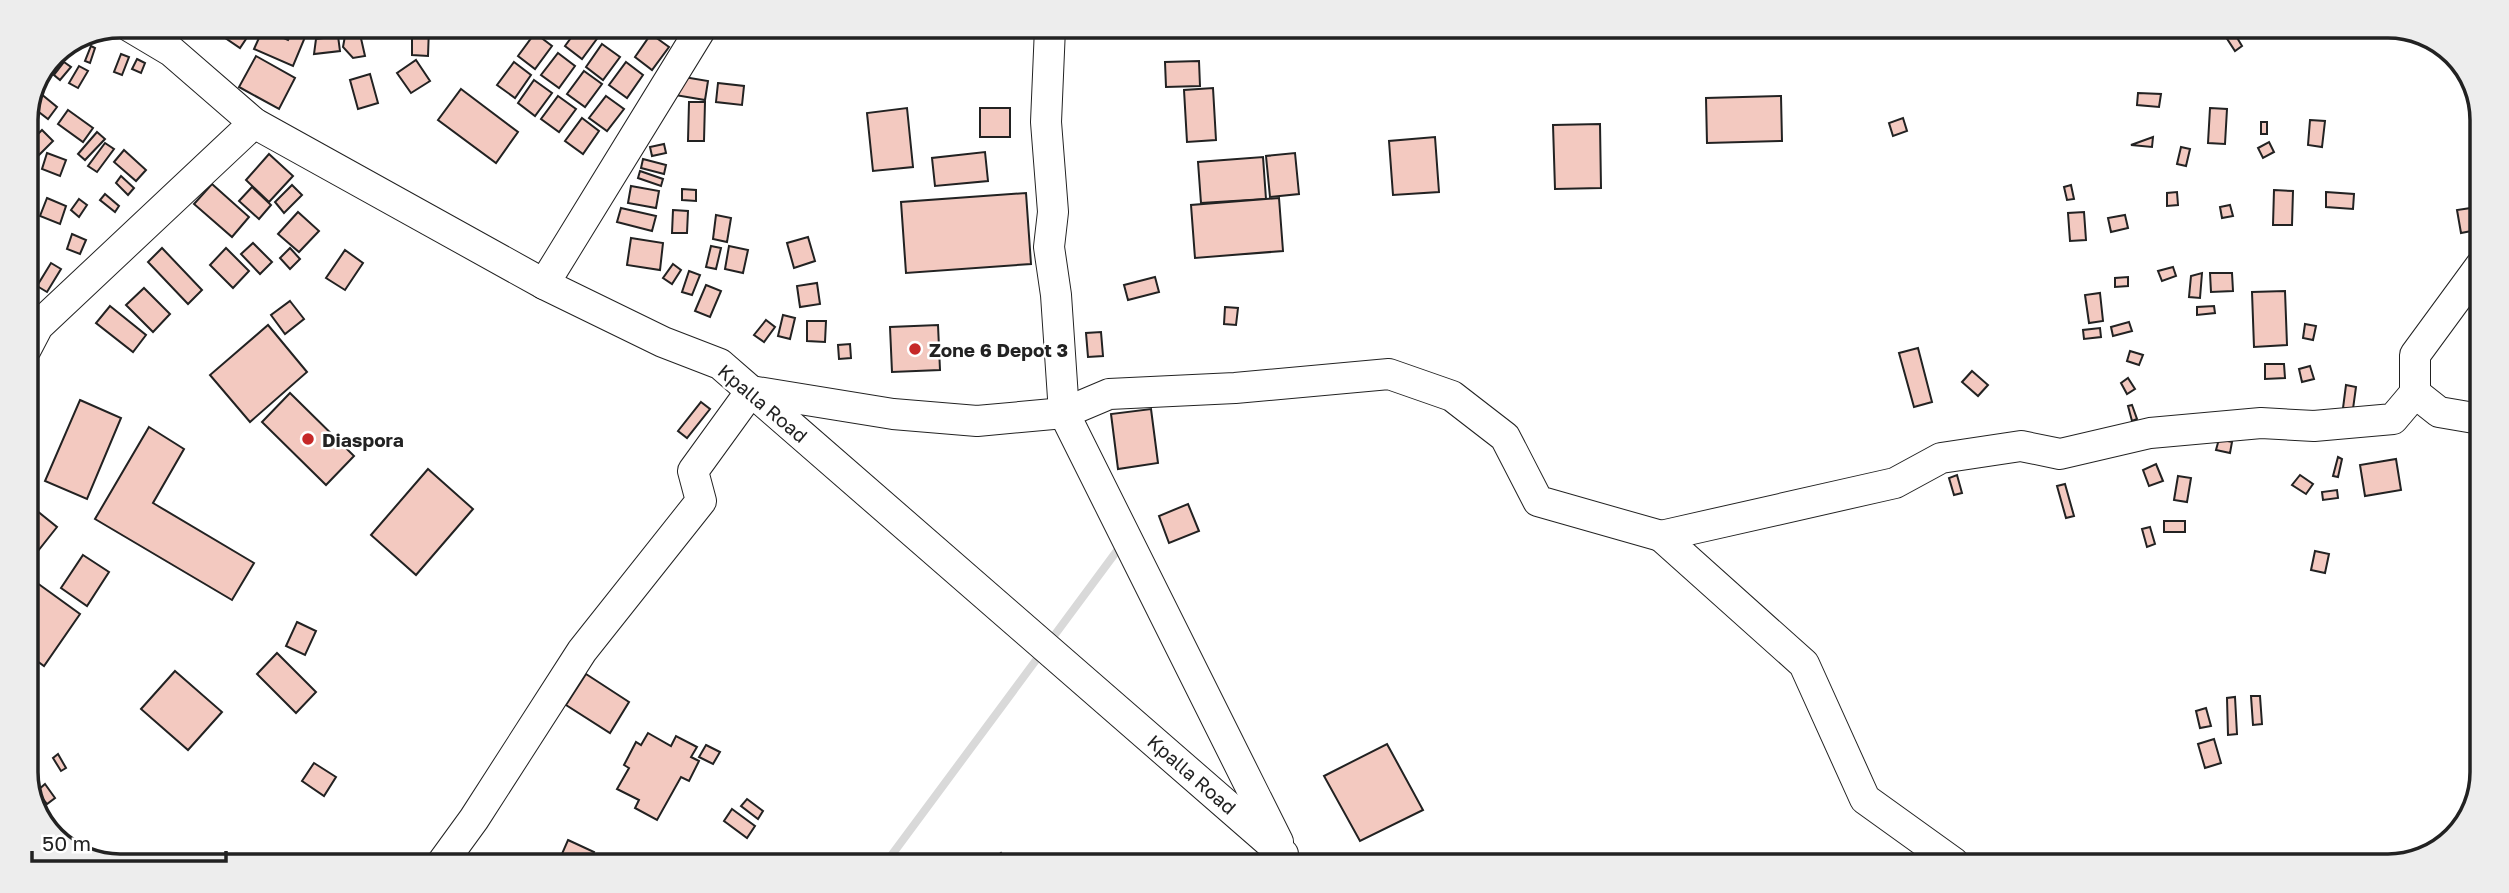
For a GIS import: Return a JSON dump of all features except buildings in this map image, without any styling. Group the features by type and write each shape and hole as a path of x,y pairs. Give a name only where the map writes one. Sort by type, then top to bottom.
{"street":[{"name":"Kpalla Road","path":"149,38 171,51 254,123 544,284 663,342 720,364 1280,854"},
{"path":"544,284 695,38"},
{"path":"1050,38 1046,122 1053,212 1049,247 1056,295 1065,413 1284,854"},
{"path":"38,326 254,123"},
{"path":"1661,537 1895,483 1941,458 2021,446 2060,454 2150,433 2261,423 2314,426 2393,419 2415,393 2414,355 2470,281"},
{"path":"449,854 582,651 701,501 693,471 751,391 893,414 976,421 1065,413 1109,394 1235,388 1389,374 1452,397 1505,437 1538,501 1661,537 1804,664 1865,799 1941,854"},
{"path":"2415,393 2439,412 2470,417"}],"waterway":[{"path":"892,854 1122,544"}],"place":[{"name":"Zone 6 Depot 3","path":"915,349"},
{"name":"Diaspora","path":"308,439"}]}
